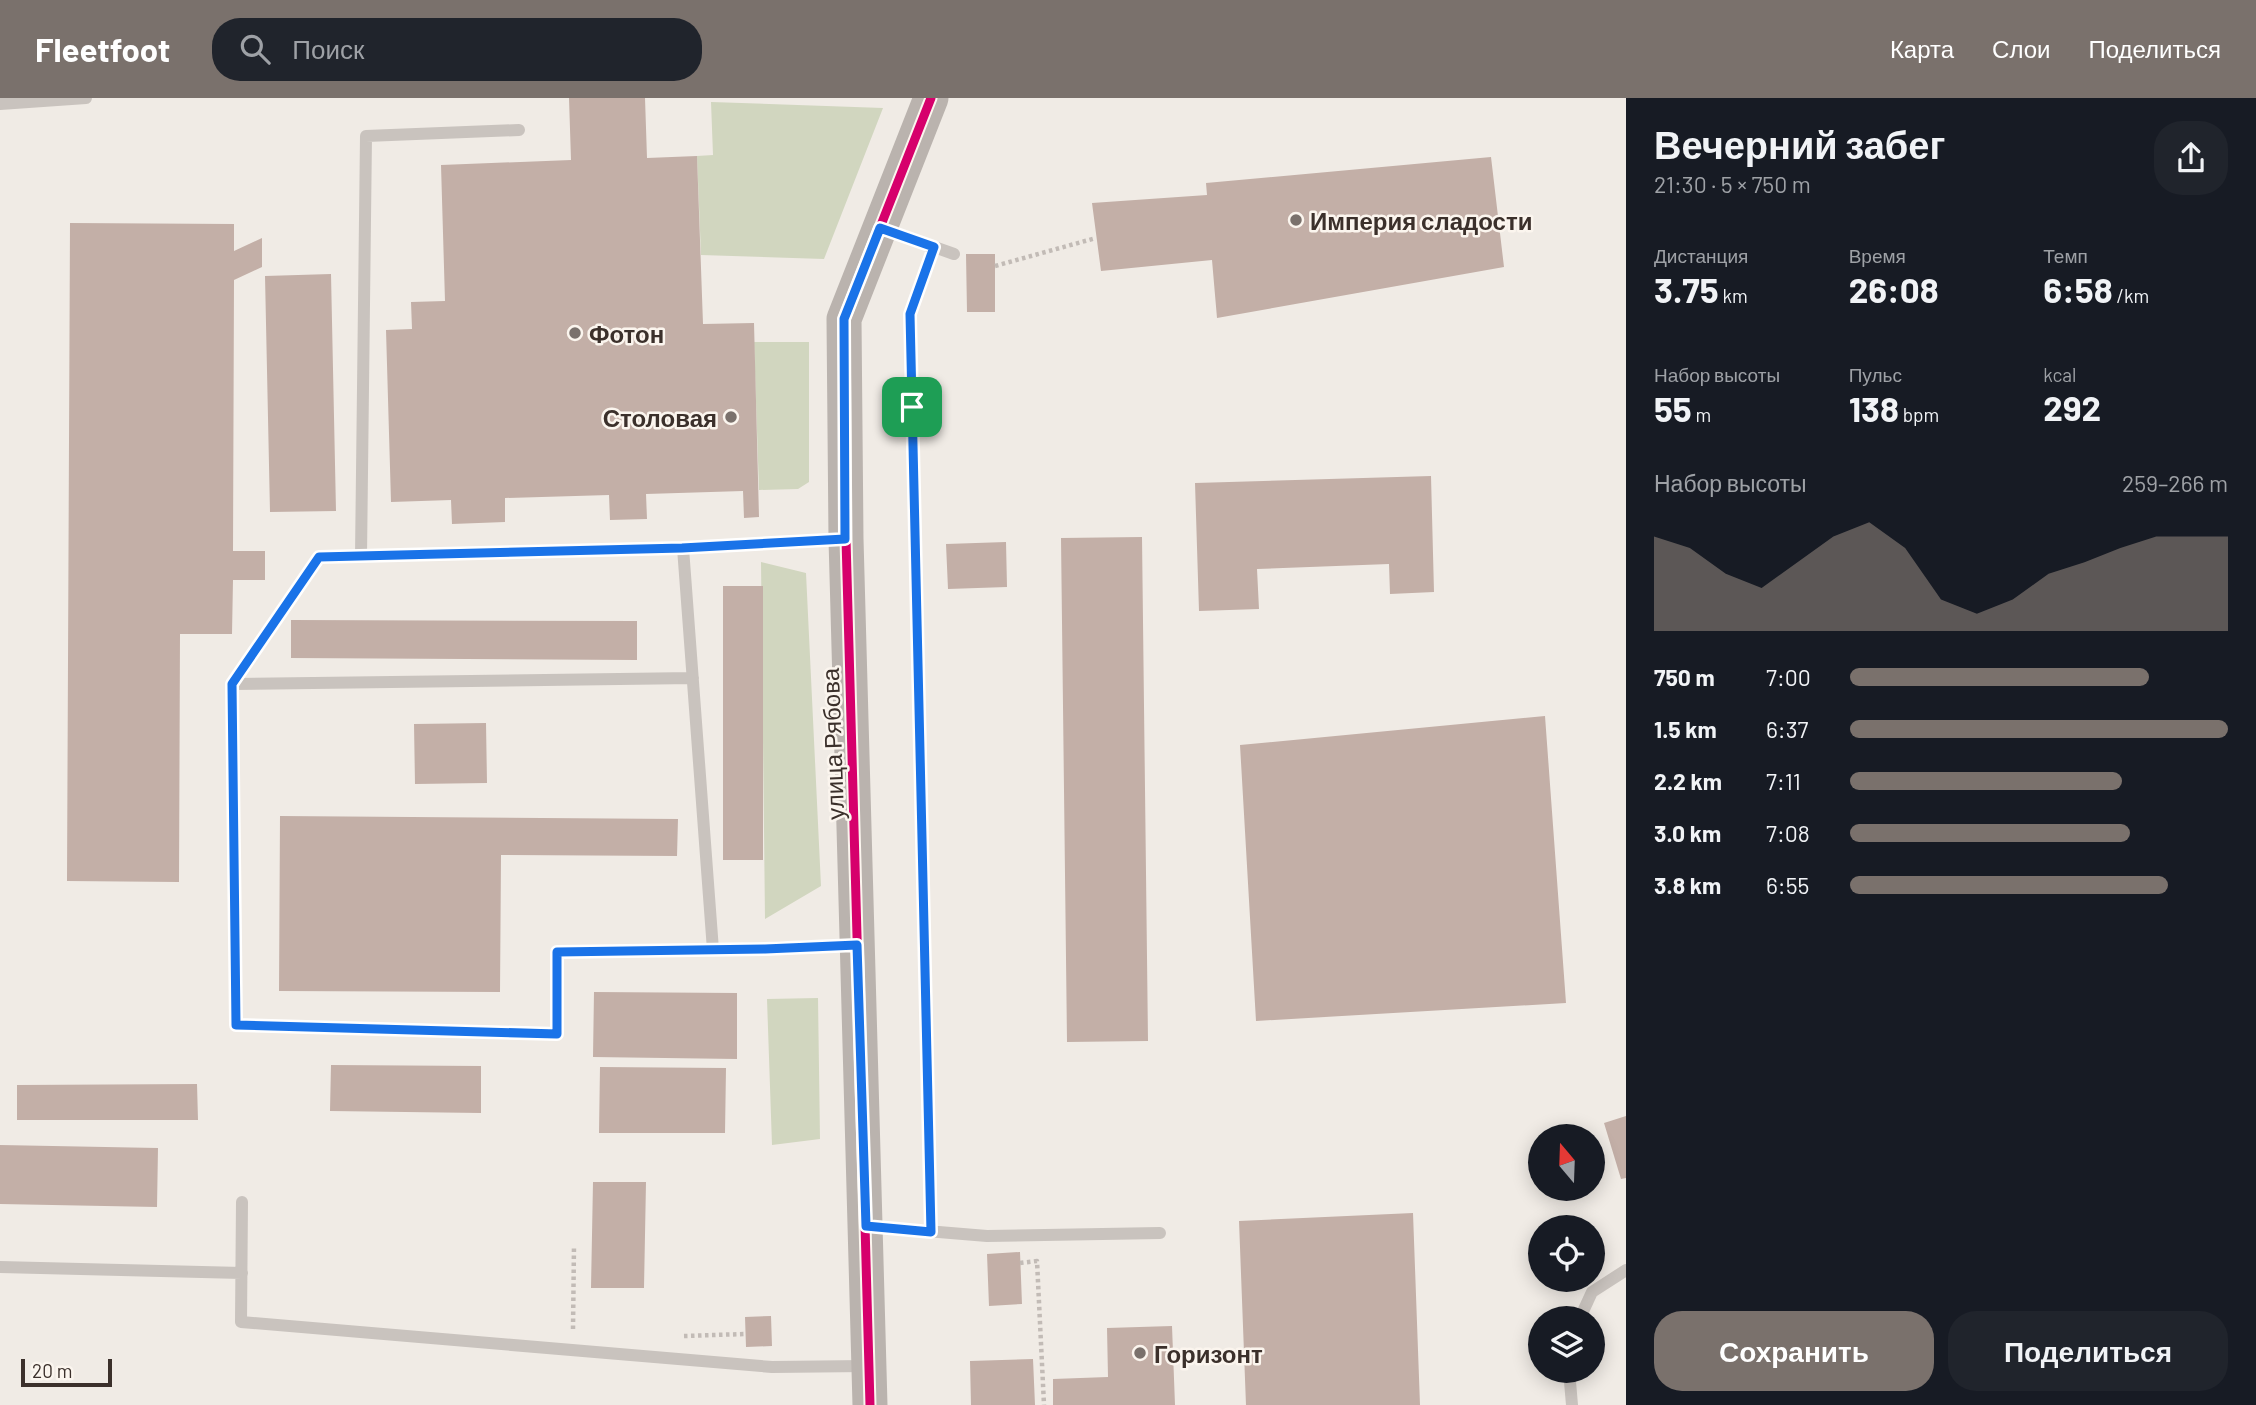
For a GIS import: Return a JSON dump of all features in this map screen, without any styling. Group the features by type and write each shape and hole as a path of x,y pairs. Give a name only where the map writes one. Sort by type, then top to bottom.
{"street":[{"name":"улица Рябова","path":"870,1405 845,539 844,319 931,98"}],"lane":[{"path":"0,104 86,98"},
{"path":"361,556 366,136 519,130"},
{"path":"880,228 954,254"},
{"path":"931,1232 910,314 934,247"},
{"path":"845,539 682,548 319,557 232,684 236,1025 557,1034 557,952 857,945"},
{"path":"682,548 712,950"},
{"path":"232,684 693,678"},
{"path":"242,1202 241,1322 772,1367 869,1366"},
{"path":"866,1226 987,1236 1160,1233"},
{"path":"0,1267 242,1273"},
{"path":"1586,1306 1592,1293 1626,1270"},
{"path":"1570,1383 1573,1405"}],"path":[{"path":"995,265 1096,238"},
{"path":"573,1339 574,1245"},
{"path":"1020,1263 1037,1261 1044,1405"},
{"path":"679,1336 745,1334"}],"green space":[{"path":"711,102 883,108 824,259 701,255 697,156 713,155"},
{"path":"754,342 809,342 809,482 798,489 759,490"},
{"path":"761,562 806,573 821,886 765,919"},
{"path":"818,998 820,1139 772,1145 767,999"}],"building":[{"path":"569,98 645,98 647,158 697,156 703,324 754,323 759,517 744,518 743,491 646,494 647,519 610,520 609,495 505,498 505,522 452,524 451,500 391,502 386,330 412,329 411,302 445,301 441,165 571,160"},
{"name":"Империя сладости","path":"1491,157 1504,267 1217,318 1212,260 1101,271 1092,203 1207,195 1206,183"},
{"path":"70,223 234,224 234,251 262,238 262,267 234,280 233,551 265,551 265,580 233,580 232,634 180,634 179,882 67,881"},
{"path":"966,254 995,254 995,312 967,312"},
{"path":"331,274 336,511 270,512 265,276"},
{"path":"1431,476 1434,592 1390,594 1389,564 1257,569 1259,609 1199,611 1195,483"},
{"path":"1142,537 1148,1041 1067,1042 1061,538"},
{"path":"1006,542 1007,587 948,589 946,544"},
{"path":"723,586 763,586 763,860 723,860"},
{"path":"291,620 637,621 637,660 291,658"},
{"path":"1545,716 1566,1003 1256,1021 1240,745"},
{"path":"486,723 487,783 415,784 414,724"},
{"path":"280,816 678,819 677,856 501,855 500,992 279,991"},
{"path":"594,992 737,993 737,1059 593,1057"},
{"path":"331,1065 481,1066 481,1113 330,1111"},
{"path":"600,1067 726,1068 725,1133 599,1133"},
{"path":"197,1084 198,1120 17,1120 17,1085"},
{"path":"1626,1116 1626,1178 1621,1179 1604,1123"},
{"path":"0,1145 158,1148 157,1207 0,1204"},
{"path":"593,1182 646,1182 644,1288 591,1288"},
{"path":"1413,1213 1420,1405 1246,1405 1239,1221"},
{"path":"1020,1252 1022,1304 989,1306 987,1254"},
{"path":"771,1316 772,1346 746,1347 745,1317"},
{"name":"Горизонт","path":"1172,1326 1175,1405 1053,1405 1053,1379 1108,1377 1107,1328"},
{"path":"1033,1359 1035,1405 971,1405 970,1361"}],"cycle path":[{"path":"870,1405 846,539 844,319 931,98"}],"place":[{"name":"Империя сладости","path":"1296,220"},
{"name":"Фотон","path":"575,333"},
{"name":"Столовая","path":"731,417"},
{"name":"Горизонт","path":"1140,1353"}],"route":[{"path":"880,228 934,247 910,314 912,407 931,1232 866,1226 857,945 557,952 557,1034 236,1025 232,684 319,557 682,548 845,539 844,319 880,228"}]}
